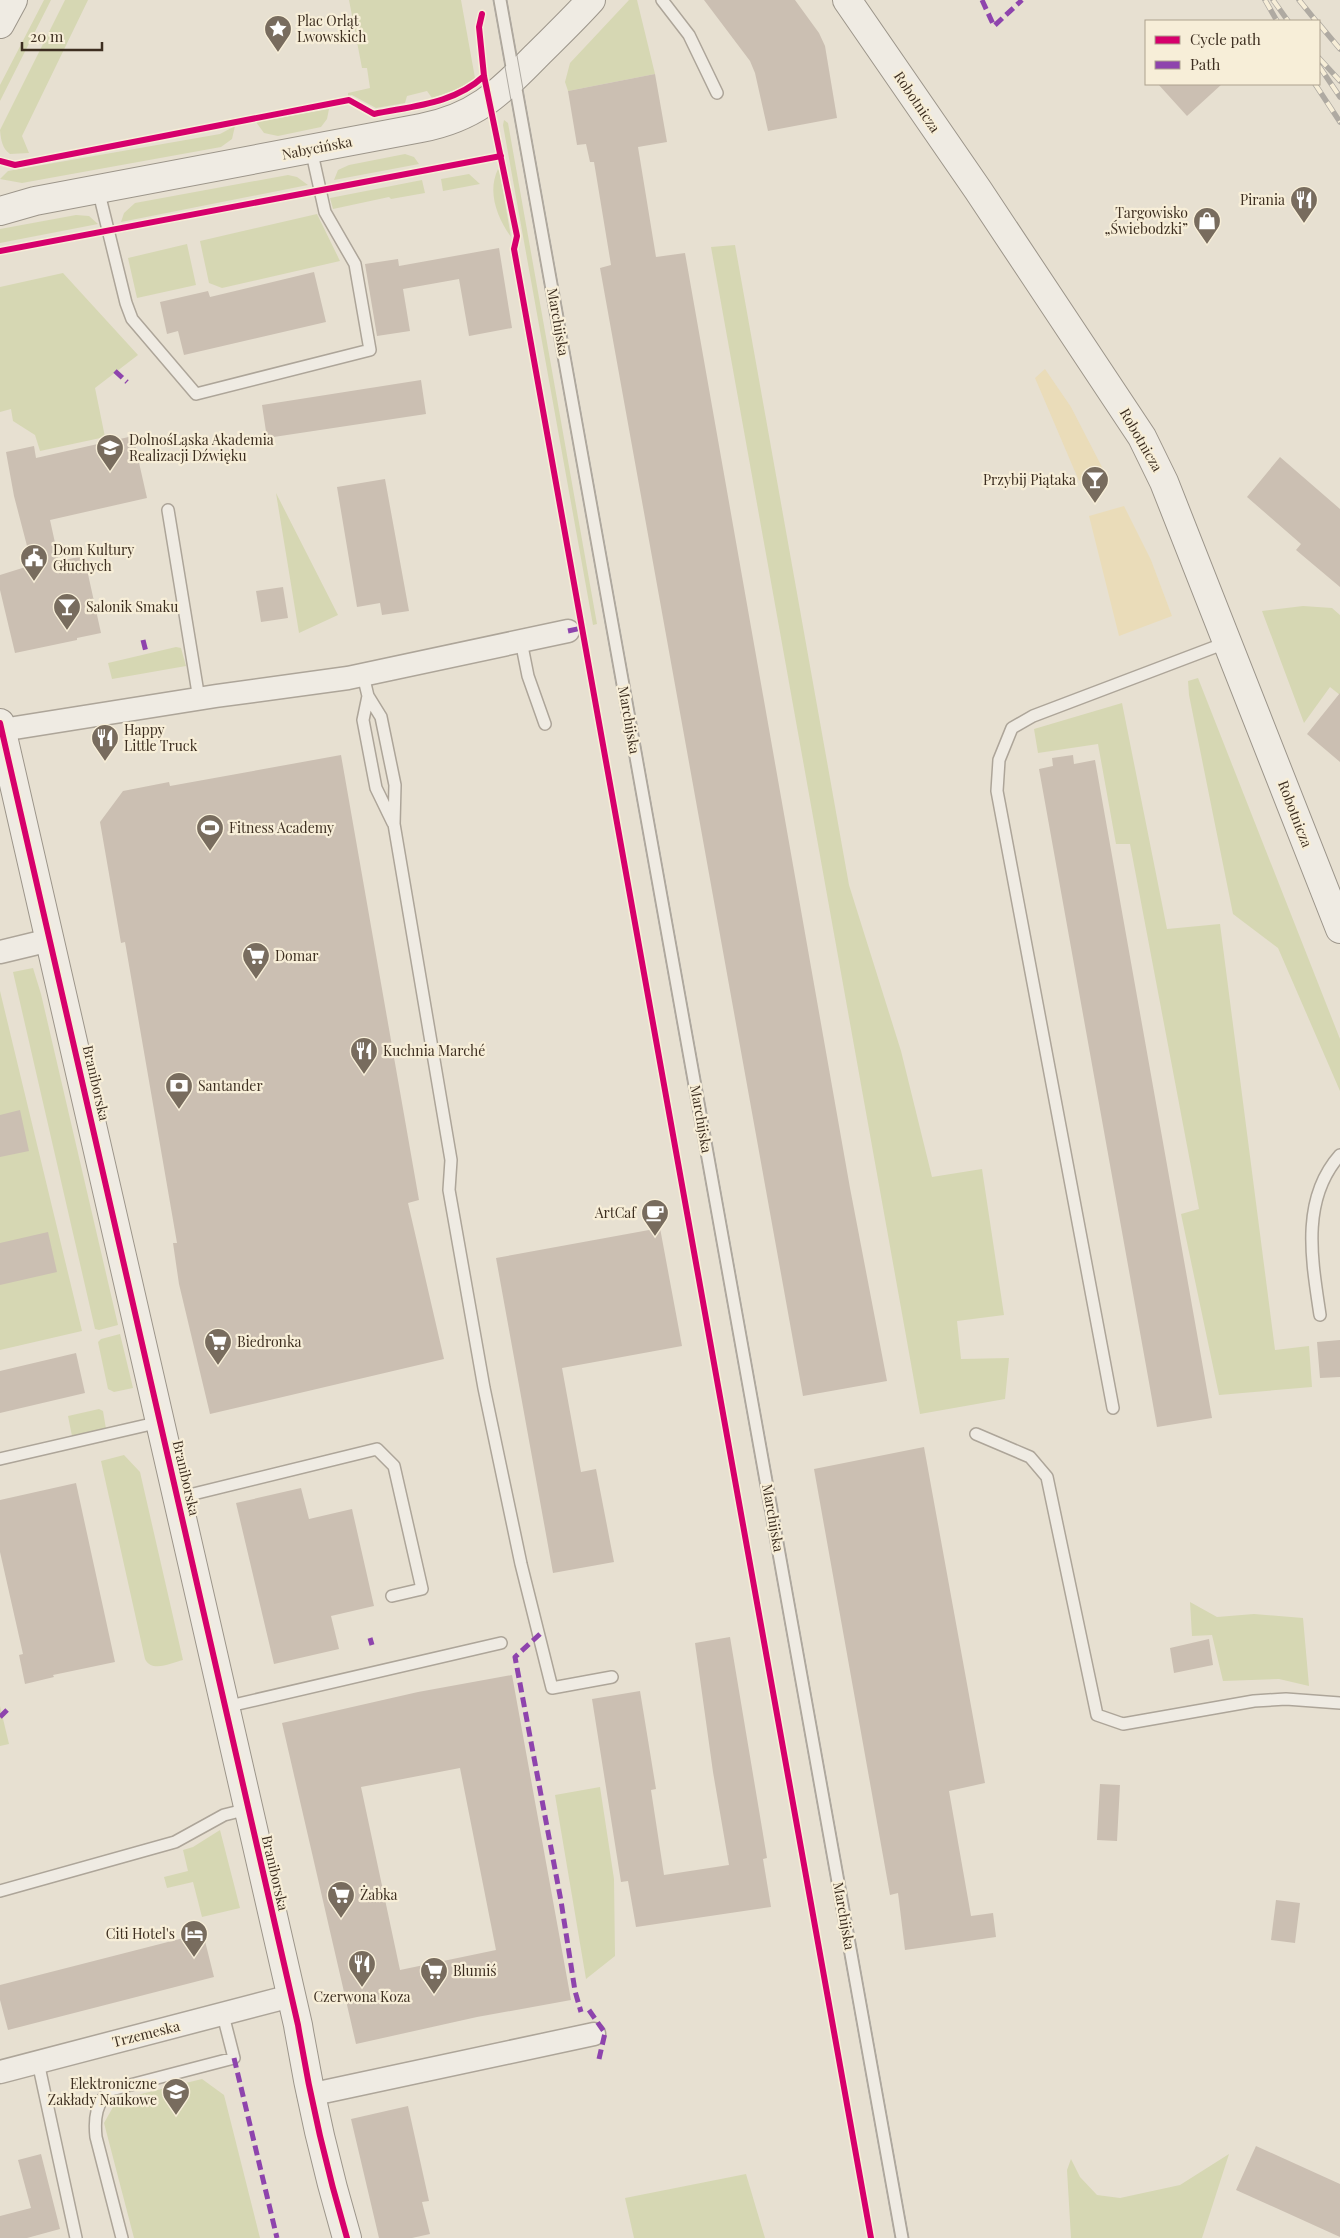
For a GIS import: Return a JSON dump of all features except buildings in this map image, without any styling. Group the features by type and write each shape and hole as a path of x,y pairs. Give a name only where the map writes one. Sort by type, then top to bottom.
{"street":[{"name":"Nabycińska","path":"0,211 35,201 432,126 455,119 472,111 515,80 592,0"},
{"name":"Robotnicza","path":"847,0 978,190 1142,436 1164,482 1340,929"},
{"path":"0,193 35,201"},
{"path":"1,726 199,699 366,685 521,641 568,631"},
{"name":"Braniborska","path":"1,726 291,1996 309,2095 325,2164 347,2238"},
{"path":"0,952 50,940"},
{"name":"Trzemeska","path":"0,2072 291,1996"},
{"path":"309,2095 594,2034"}],"lane":[{"name":"Marchijska","path":"500,0 902,2238"},
{"path":"662,0 689,35 717,93"},
{"path":"98,189 126,303 132,319 196,394 370,350 355,264 325,212 311,149"},
{"path":"168,510 199,699"},
{"path":"521,641 528,676 545,724"},
{"path":"1113,1408 998,791 999,760 1012,728 1033,716 1228,642"},
{"path":"366,685 363,720 376,788 394,824"},
{"path":"366,685 382,716 395,785 394,824 452,1160 449,1190 458,1247 484,1388 521,1564 552,1688 612,1676"},
{"path":"1320,1316 1314,1273 1313,1214 1319,1185 1330,1166 1340,1156"},
{"path":"0,1459 160,1422"},
{"path":"976,1434 1030,1457 1047,1477 1097,1715 1123,1724 1254,1701 1286,1699 1340,1703"},
{"path":"178,1498 377,1449 394,1466 422,1589 392,1596"},
{"path":"225,1707 500,1643"},
{"path":"0,1891 175,1842 224,1815 248,1809"},
{"path":"122,2238 96,2137 94,2124 100,2103 112,2090 234,2058 223,2015"},
{"path":"38,2062 76,2238"}],"green space":[{"path":"44,0 51,0 0,101 0,85"},
{"path":"65,0 88,0 22,136 29,153 10,154 1,140 0,130"},
{"path":"349,0 461,0 475,78 455,90 432,98 427,91 407,96 405,103 376,108 352,95 348,96 348,93 370,88 367,68 362,68"},
{"path":"629,0 637,0 655,74 568,91 565,82 570,63"},
{"path":"329,109 327,119 321,127 278,136 264,133 256,122"},
{"path":"504,120 508,123 597,624 593,625 503,125"},
{"path":"235,126 232,139 221,147 22,183 0,179 8,171 220,134"},
{"path":"405,154 414,157 419,164 334,180 338,170 349,165"},
{"path":"498,169 511,237 495,204 493,187"},
{"path":"469,174 480,184 443,191 441,179"},
{"path":"288,175 297,177 308,185 121,222 124,213 135,203"},
{"path":"422,180 425,193 391,199 389,197 333,209 330,198"},
{"path":"317,214 340,261 222,288 209,283 200,241"},
{"path":"76,215 89,216 98,224 0,243 0,229"},
{"path":"187,244 196,285 137,298 128,258"},
{"path":"735,245 849,885 901,1051 932,1177 982,1169 1004,1315 957,1321 961,1359 1009,1358 1005,1399 920,1414 711,247"},
{"path":"63,273 138,355 95,388 105,437 40,451 35,435 13,421 11,409 0,412 0,287"},
{"path":"276,493 338,615 299,633"},
{"path":"1303,606 1332,608 1340,615 1340,695 1330,687 1304,723 1262,611"},
{"path":"176,647 181,648 186,666 112,679 108,663"},
{"path":"1198,678 1340,1039 1340,1091 1278,948 1233,914 1189,695 1188,681"},
{"path":"1122,703 1167,929 1220,924 1275,1350 1309,1346 1312,1387 1219,1395 1181,1214 1199,1209 1130,844 1116,844 1098,744 1038,753 1034,729"},
{"path":"33,968 41,994 118,1325 99,1330 95,1329 13,972"},
{"path":"0,991 82,1331 0,1350"},
{"path":"120,1334 133,1388 114,1392 108,1389 98,1342 101,1339"},
{"path":"99,1409 103,1411 106,1429 72,1436 68,1416"},
{"path":"124,1455 140,1472 183,1660 162,1666 152,1665 145,1659 101,1461"},
{"path":"1190,1602 1217,1617 1254,1614 1303,1618 1309,1686 1279,1679 1223,1681 1212,1635 1192,1636"},
{"path":"0,1706 9,1744 0,1746"},
{"path":"600,1787 614,1879 615,1956 586,1979 555,1795"},
{"path":"220,1830 240,1908 202,1917 193,1882 167,1888 164,1877 188,1871 183,1850 193,1847"},
{"path":"202,2079 224,2095 260,2238 134,2238 104,2123 117,2100"},
{"path":"1229,2154 1202,2238 1071,2238 1067,2170 1071,2159 1080,2177 1097,2195 1120,2198 1180,2185"},
{"path":"746,2174 765,2238 634,2238 625,2198"}],"sand":[{"path":"1045,369 1071,407 1103,469 1079,481 1035,378"},
{"path":"1124,506 1151,560 1172,616 1119,636 1089,516"}],"tram line":[{"path":"493,0 895,2238"},
{"path":"507,0 909,2238"}],"railway":[{"path":"1265,0 1276,20"},
{"path":"1273,0 1287,20"},
{"path":"1299,0 1315,20"},
{"path":"1320,25 1340,49"},
{"path":"1320,59 1340,81"},
{"path":"1320,67 1340,97"},
{"path":"1316,85 1340,122"}],"marked path":[{"path":"982,0 994,26 1022,0"},
{"path":"115,371 127,382"},
{"path":"568,631 582,628"},
{"path":"143,640 146,652"},
{"path":"540,1634 515,1657 561,1901 575,1991 581,2012"},
{"path":"370,1638 372,1645"},
{"path":"0,1717 10,1707"},
{"path":"589,2010 605,2033 599,2059"},
{"path":"234,2058 277,2238"}],"cycle path":[{"path":"482,14 479,27 484,76 517,236 514,249 871,2238"},
{"path":"0,161 15,165 349,100 374,114 418,106 446,98 460,93 484,76"},
{"path":"0,251 501,156"},
{"path":"0,723 298,2025 319,2132 347,2238"}],"place":[{"name":"Plac Orląt Lwowskich","path":"278,53"},
{"name":"Pirania","path":"1304,224"},
{"name":"Targowisko „Świebodzki”","path":"1207,245"},
{"name":"DolnośLąska Akademia Realizacji Dźwięku","path":"110,472"},
{"name":"Przybij Piątaka","path":"1095,504"},
{"name":"Dom Kultury Głuchych","path":"34,582"},
{"name":"Salonik Smaku","path":"67,631"},
{"name":"Happy Little Truck","path":"105,762"},
{"name":"Fitness Academy","path":"210,852"},
{"name":"Domar","path":"256,980"},
{"name":"Kuchnia Marché","path":"364,1075"},
{"name":"Santander","path":"179,1110"},
{"name":"ArtCaf","path":"655,1237"},
{"name":"Biedronka","path":"218,1366"},
{"name":"Żabka","path":"341,1919"},
{"name":"Citi Hotel's","path":"194,1958"},
{"name":"Czerwona Koza","path":"362,1988"},
{"name":"Blumiś","path":"434,1995"},
{"name":"Elektroniczne Zakłady Naukowe","path":"176,2116"}]}
